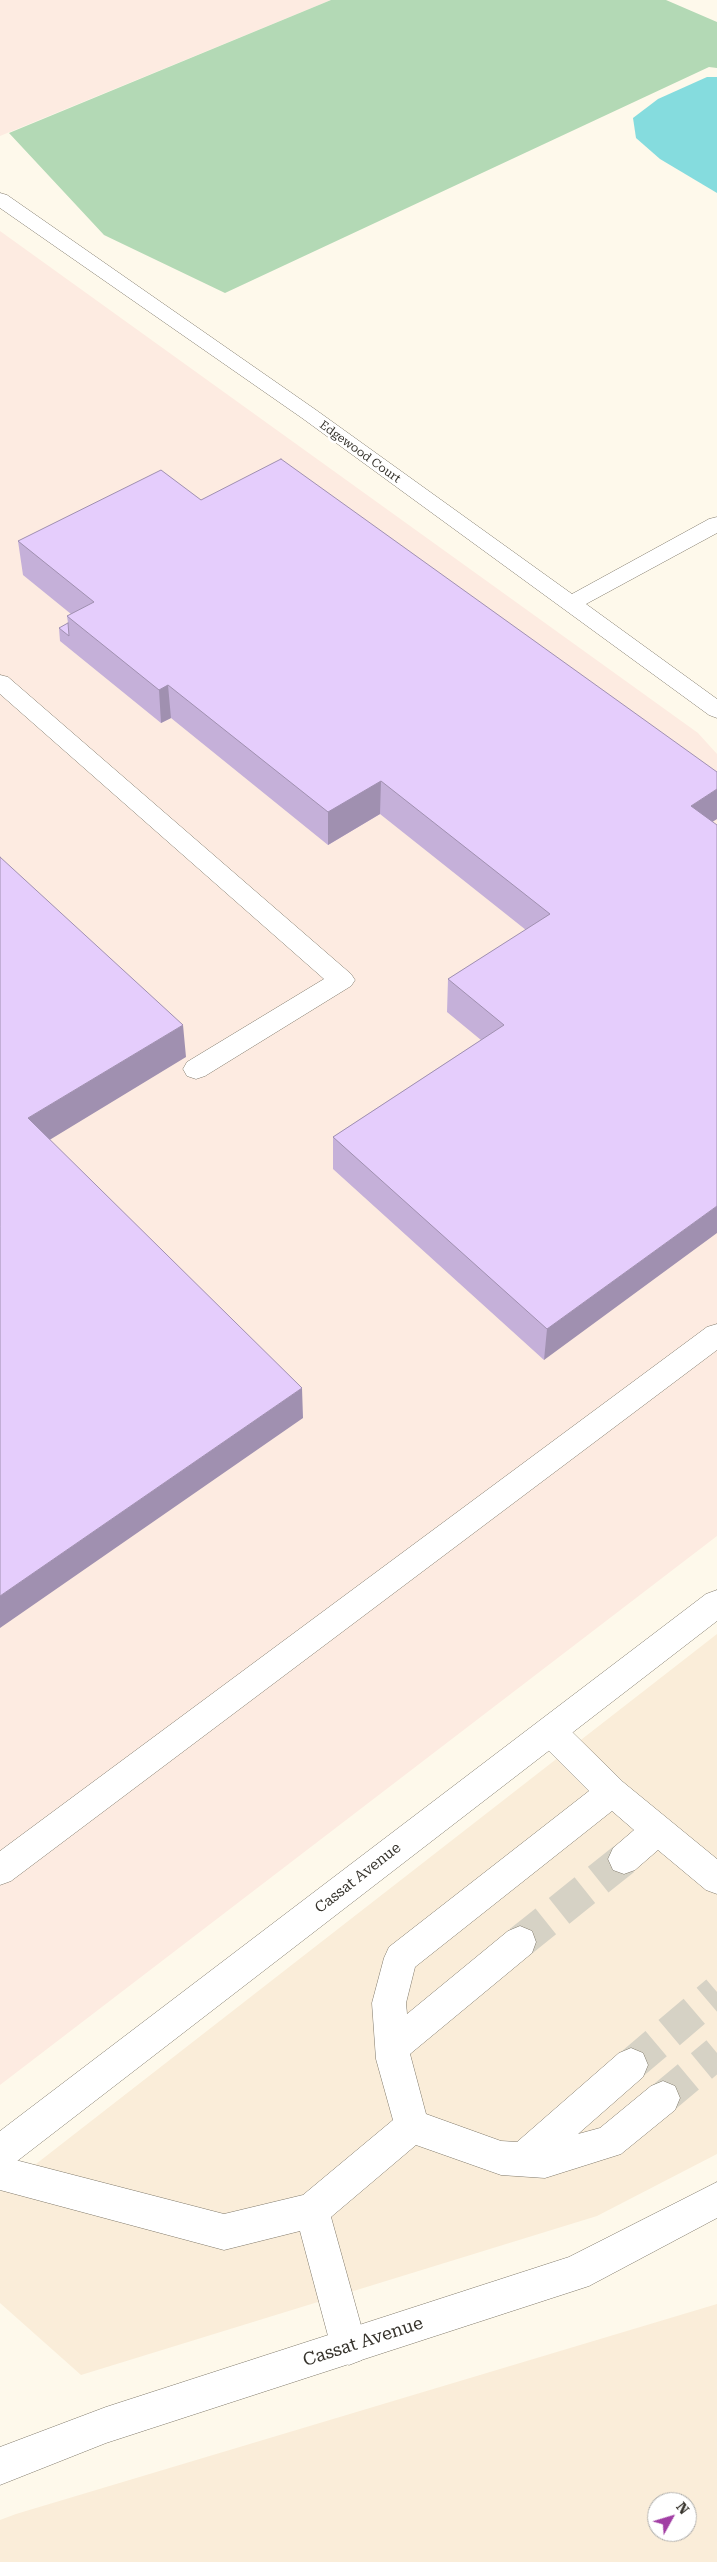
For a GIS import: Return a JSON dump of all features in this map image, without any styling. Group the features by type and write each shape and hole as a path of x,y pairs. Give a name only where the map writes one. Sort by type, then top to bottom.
{"street":[{"name":"Edgewood Court","path":"0,199 309,414 717,710"},
{"path":"572,603 717,524"},
{"path":"0,682 342,980 196,1069"},
{"path":"0,1870 717,1335"},
{"name":"Cassat Avenue","path":"0,2153 717,1603"},
{"path":"550,1731 612,1792 717,1879"},
{"path":"412,2126 394,2059 390,2003 401,1958 612,1792"},
{"path":"624,1859 659,1830"},
{"path":"393,2046 520,1942"},
{"path":"522,2160 632,2064"},
{"path":"412,2126 501,2158 545,2161 609,2142 662,2098"},
{"path":"0,2173 224,2232 312,2210 412,2126"},
{"name":"Cassat Avenue","path":"0,2466 106,2425 576,2273 717,2199"},
{"path":"312,2210 349,2347"}],"shaded area":[{"path":"0,0 331,0 0,136"},
{"path":"0,231 698,733 717,754 717,1536 0,2085"},
{"path":"717,1634 717,2154 597,2216 81,2375 0,2303 0,2192"},
{"path":"717,2304 717,2562 0,2562 0,2520"}],"green space":[{"path":"331,0 666,0 717,22 717,68 709,67 225,293 104,235 9,133"}],"water":[{"path":"707,77 717,77 717,193 660,159 636,138 633,118 658,99"}],"building":[{"path":"281,459 717,772 717,789 691,806 717,825 717,1206 547,1329 333,1137 504,1025 448,979 550,914 381,781 328,812 168,685 159,690 67,616 94,602 18,541 161,470 201,500"},
{"path":"68,623 69,636 59,628"},
{"path":"0,857 183,1025 28,1118 302,1388 0,1596"}],"tunnel":[{"path":"520,1942 624,1859"},
{"path":"631,2065 717,1992"},
{"path":"663,2098 717,2053"}]}
